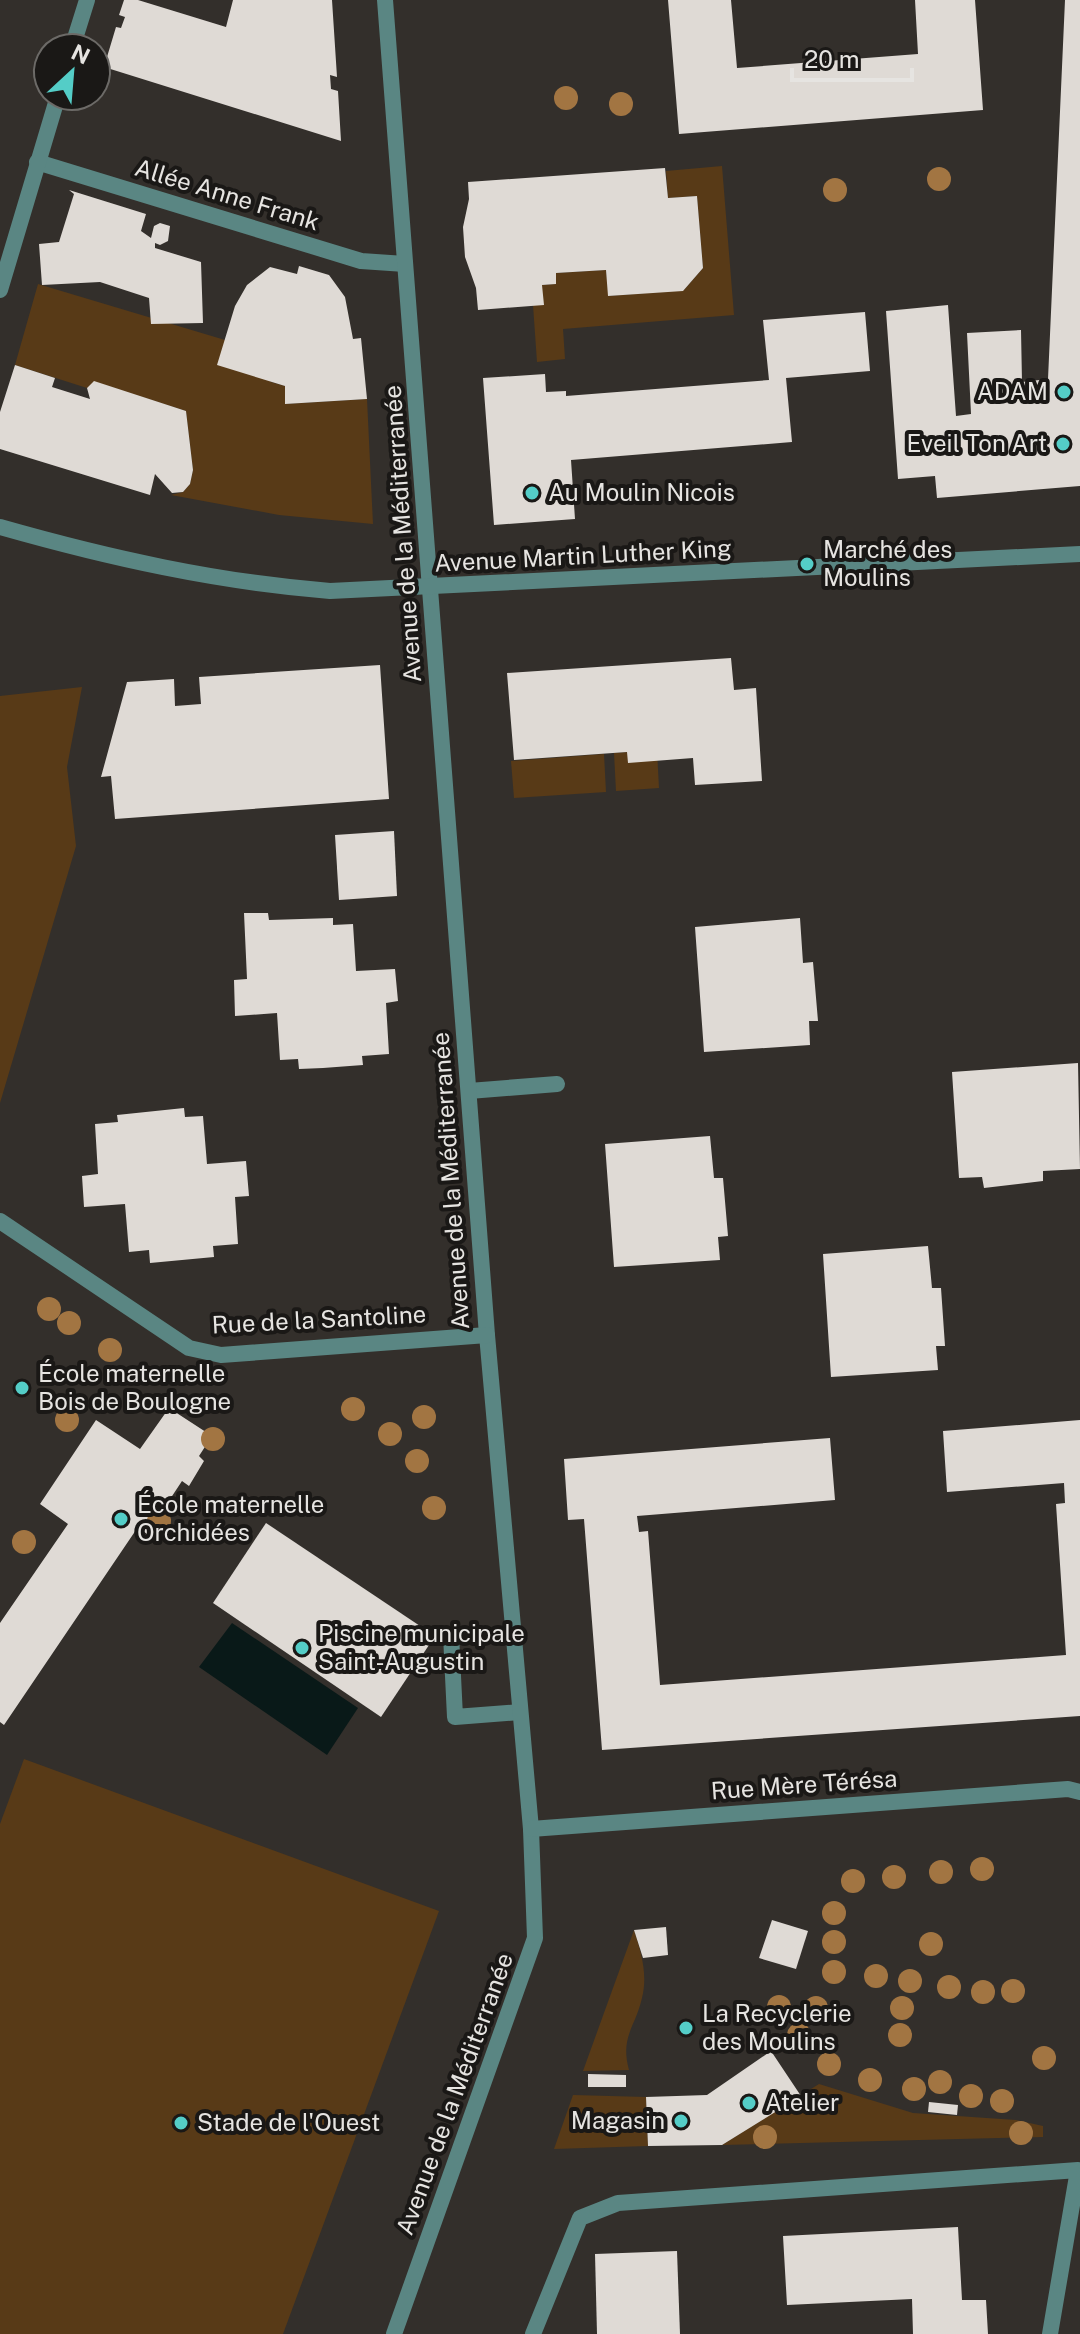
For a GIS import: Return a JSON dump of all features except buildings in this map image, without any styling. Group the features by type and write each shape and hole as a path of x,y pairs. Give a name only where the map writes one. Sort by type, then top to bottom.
{"street":[{"path":"77,32 87,0"},
{"name":"Avenue de la Méditerranée","path":"385,0 487,1335 531,1829 535,1938 394,2334"},
{"path":"0,290 53,112"},
{"name":"Allée Anne Frank","path":"37,162 361,261 405,264"},
{"name":"Avenue Martin Luther King","path":"0,527 71,547 255,585 330,591 431,589 1080,554"},
{"path":"469,1091 557,1084"},
{"name":"Rue de la Santoline","path":"0,1221 189,1348 221,1355 487,1335"},
{"path":"451,1635 455,1717 520,1712"},
{"name":"Rue Mère Térésa","path":"531,1829 1068,1789 1080,1792"},
{"path":"533,2334 580,2218 618,2203 1078,2170 1050,2334"}],"shaded area":[{"path":"722,166 734,315 563,329 565,359 537,362 533,305 542,285 556,284 556,273 606,270 609,296 684,290 703,268 697,196 668,198 666,171"},
{"path":"38,284 225,340 271,382 285,386 285,404 367,399 373,524 279,515 171,495 183,492 190,484 193,470 186,411 95,382 87,388 15,365"},
{"path":"82,687 67,767 76,846 0,1103 0,696"},
{"path":"657,750 659,788 616,791 614,753"},
{"path":"604,754 606,792 514,798 511,761"},
{"path":"232,1623 358,1708 327,1755 199,1667"},
{"name":"Stade de l'Ouest","path":"24,1759 439,1911 283,2334 0,2334 0,1824"},
{"path":"634,1930 644,1980 642,1998 627,2041 629,2070 583,2071"},
{"path":"819,2084 913,2113 1016,2120 1043,2126 1043,2137 722,2145"},
{"path":"573,2095 646,2097 648,2146 554,2149"}],"place":[{"name":"ADAM","path":"1064,392"},
{"name":"Eveil Ton Art","path":"1063,444"},
{"name":"Au Moulin Nicois","path":"532,493"},
{"name":"Marché des Moulins","path":"807,564"},
{"name":"École maternelle Bois de Boulogne","path":"22,1388"},
{"name":"École maternelle Orchidées","path":"121,1519"},
{"name":"Piscine municipale Saint-Augustin","path":"302,1648"},
{"name":"La Recyclerie des Moulins","path":"686,2028"},
{"name":"Atelier","path":"749,2103"},
{"name":"Magasin","path":"681,2121"},
{"name":"Stade de l'Ouest","path":"181,2123"}]}
